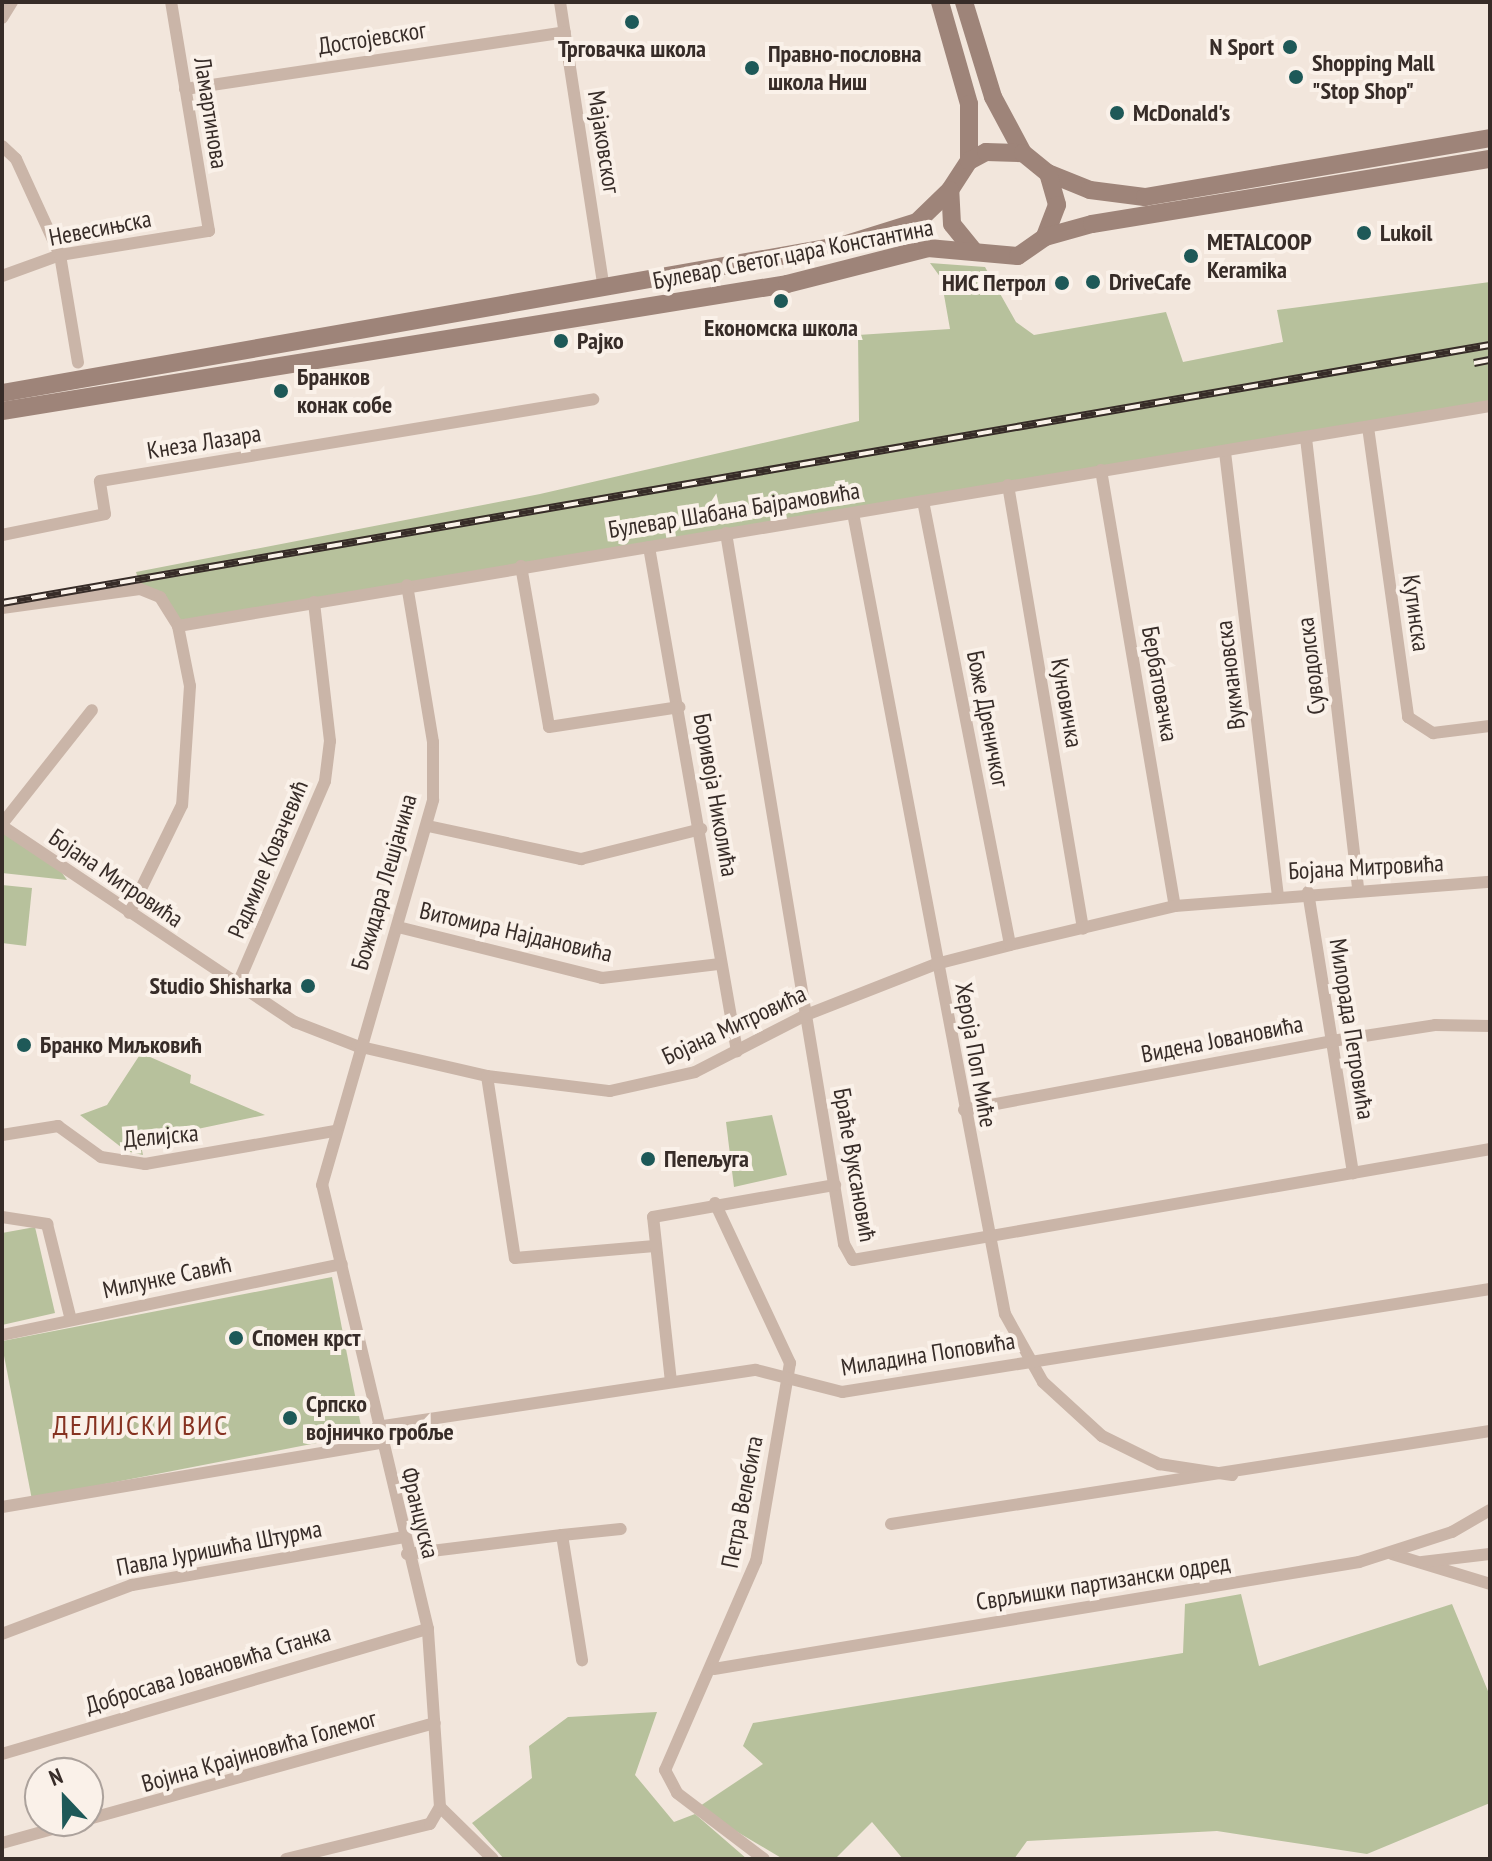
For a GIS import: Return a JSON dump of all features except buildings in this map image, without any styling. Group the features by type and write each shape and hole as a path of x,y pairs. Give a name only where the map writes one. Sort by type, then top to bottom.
{"main road":[{"path":"940,2 969,104 969,161 950,190 952,224 973,250"},
{"path":"964,2 995,104 1023,153 1048,173 1090,190 1145,197 1490,138"},
{"path":"969,161 995,151 1023,153"},
{"name":"Булевар Светог цара Константина","path":"2,411 787,284 928,248 1018,256 1045,237 1490,159"},
{"path":"1045,237 1057,205 1048,173"},
{"name":"Булевар Светог цара Константина","path":"2,393 604,288 885,235 917,222 950,190"}],"street":[{"path":"2,18 12,2"},
{"name":"Ламартинова","path":"171,2 209,231"},
{"name":"Мајаковског","path":"560,2 604,288"},
{"name":"Достојевског","path":"185,89 565,32"},
{"path":"2,146 16,159 60,255 78,362"},
{"name":"Невесињска","path":"2,276 60,255 209,231"},
{"name":"Кнеза Лазара","path":"2,535 105,514 100,481 593,399"},
{"name":"Булевар Шабана Бајрамовића","path":"178,626 407,585 1490,406"},
{"name":"Кутинска","path":"1368,427 1408,717 1433,733 1490,726"},
{"name":"Суводолска","path":"1306,438 1358,888"},
{"name":"Вукмановска","path":"1225,452 1278,894"},
{"name":"Бербатовачка","path":"1101,470 1175,906"},
{"name":"Куновичка","path":"1008,485 1083,929"},
{"name":"Боже Дреничког","path":"923,501 1010,945"},
{"name":"Хероја Поп Миће","path":"853,513 995,1290 1029,1361 1078,1419 1133,1454 1232,1475"},
{"name":"Браће Вуксановић","path":"726,533 835,1185 853,1260 1490,1149"},
{"name":"Боривоја Николића","path":"649,547 701,829 720,964 737,1051"},
{"path":"521,566 549,727 679,707"},
{"name":"Божидара Лешјанина","path":"357,1046 398,927 428,826 433,742 407,585"},
{"path":"2,608 140,589 160,597 178,626 190,686 182,805 129,913"},
{"name":"Радмиле Ковачевић","path":"236,988 325,781 330,741 314,602"},
{"path":"2,825 92,710"},
{"name":"Бојана Митровића","path":"2,825 236,988 357,1046 487,1076 632,1090 737,1051 806,1015 936,964 1010,945 1175,906 1278,894 1490,882"},
{"path":"428,826 581,859 701,829"},
{"name":"Милорада Петровића","path":"1308,892 1353,1173"},
{"name":"Витомира Најдановића","path":"398,927 602,978 720,964"},
{"name":"Видена Јовановића","path":"964,1110 1332,1041 1435,1025 1490,1026"},
{"name":"Француска","path":"357,1046 322,1185 380,1443 428,1629 440,1807"},
{"path":"487,1076 512,1254 525,1262 654,1246"},
{"name":"Делијска","path":"2,1135 58,1126 101,1157 145,1164 335,1131"},
{"path":"671,1382 651,1221 658,1213 835,1185"},
{"name":"Петра Велебита","path":"715,1203 787,1347 788,1374 756,1561 714,1669 666,1774 677,1793 764,1859"},
{"path":"6,1217 42,1221 51,1230 71,1320"},
{"name":"Милунке Савић","path":"2,1335 342,1264"},
{"name":"Миладина Поповића","path":"377,1427 756,1370 788,1374 842,1392 1490,1289"},
{"name":"Хероја Поп Миће","path":"891,1524 1232,1475 1490,1431"},
{"path":"2,1507 380,1443"},
{"name":"Сврљишки партизански одред","path":"714,1669 1392,1554 1490,1510"},
{"path":"407,1554 621,1529"},
{"path":"562,1535 582,1660"},
{"name":"Павла Јуришића Штурма","path":"2,1634 132,1585 403,1537"},
{"path":"1392,1554 1490,1584"},
{"path":"1421,1563 1490,1554"},
{"name":"Добросава Јовановића Станка","path":"2,1754 428,1629"},
{"name":"Војина Крајиновића Големог","path":"2,1843 435,1723"},
{"path":"286,1859 430,1824 440,1807 493,1859"}],"green space":[{"path":"930,263 985,267 1016,322 1034,335 1166,312 1183,362 1283,342 1277,310 1490,282 1490,404 180,624 171,606 141,588 136,572 540,494 859,421 858,335 950,329 941,278"},
{"path":"2,832 60,870 67,880 2,873"},
{"path":"2,885 32,888 26,946 2,943"},
{"path":"141,1053 191,1075 190,1083 265,1115 140,1141 143,1155 126,1151 80,1115 107,1105"},
{"path":"772,1115 787,1175 734,1187 726,1122"},
{"path":"35,1227 55,1313 2,1325 2,1233"},
{"path":"332,1277 363,1434 32,1498 2,1341"},
{"path":"1241,1594 1259,1666 1452,1604 1490,1696 1490,1803 1367,1854 1217,1831 1027,1841 1014,1859 903,1859 872,1822 835,1859 783,1859 697,1808 763,1764 743,1746 753,1723 1183,1653 1185,1604"},
{"path":"657,1712 635,1775 674,1822 695,1814 747,1859 504,1859 472,1823 532,1778 529,1746 568,1717"}],"railway":[{"path":"2,603 1490,345"},
{"path":"1474,363 1490,360"}],"place":[{"name":"Трговачка школа","path":"632,22"},
{"name":"N Sport","path":"1290,47"},
{"name":"Правно-пословна школа Ниш","path":"752,68"},
{"name":"Shopping Mall \"Stop Shop\"","path":"1296,77"},
{"name":"McDonald's","path":"1117,113"},
{"name":"Lukoil","path":"1364,233"},
{"name":"METALCOOP Keramika","path":"1191,256"},
{"name":"DriveCafe","path":"1093,282"},
{"name":"НИС Петрол","path":"1062,283"},
{"name":"Економска школа","path":"781,301"},
{"name":"Рајко","path":"561,341"},
{"name":"Бранков конак собе","path":"281,391"},
{"name":"Studio Shisharka","path":"308,986"},
{"name":"Бранко Миљковић","path":"24,1045"},
{"name":"Пепељуга","path":"648,1159"},
{"name":"Спомен крст","path":"236,1338"},
{"name":"Српско војничко гробље","path":"290,1418"}],"district":[{"name":"ДЕЛИЈСКИ ВИС","path":"141,1425"}]}
